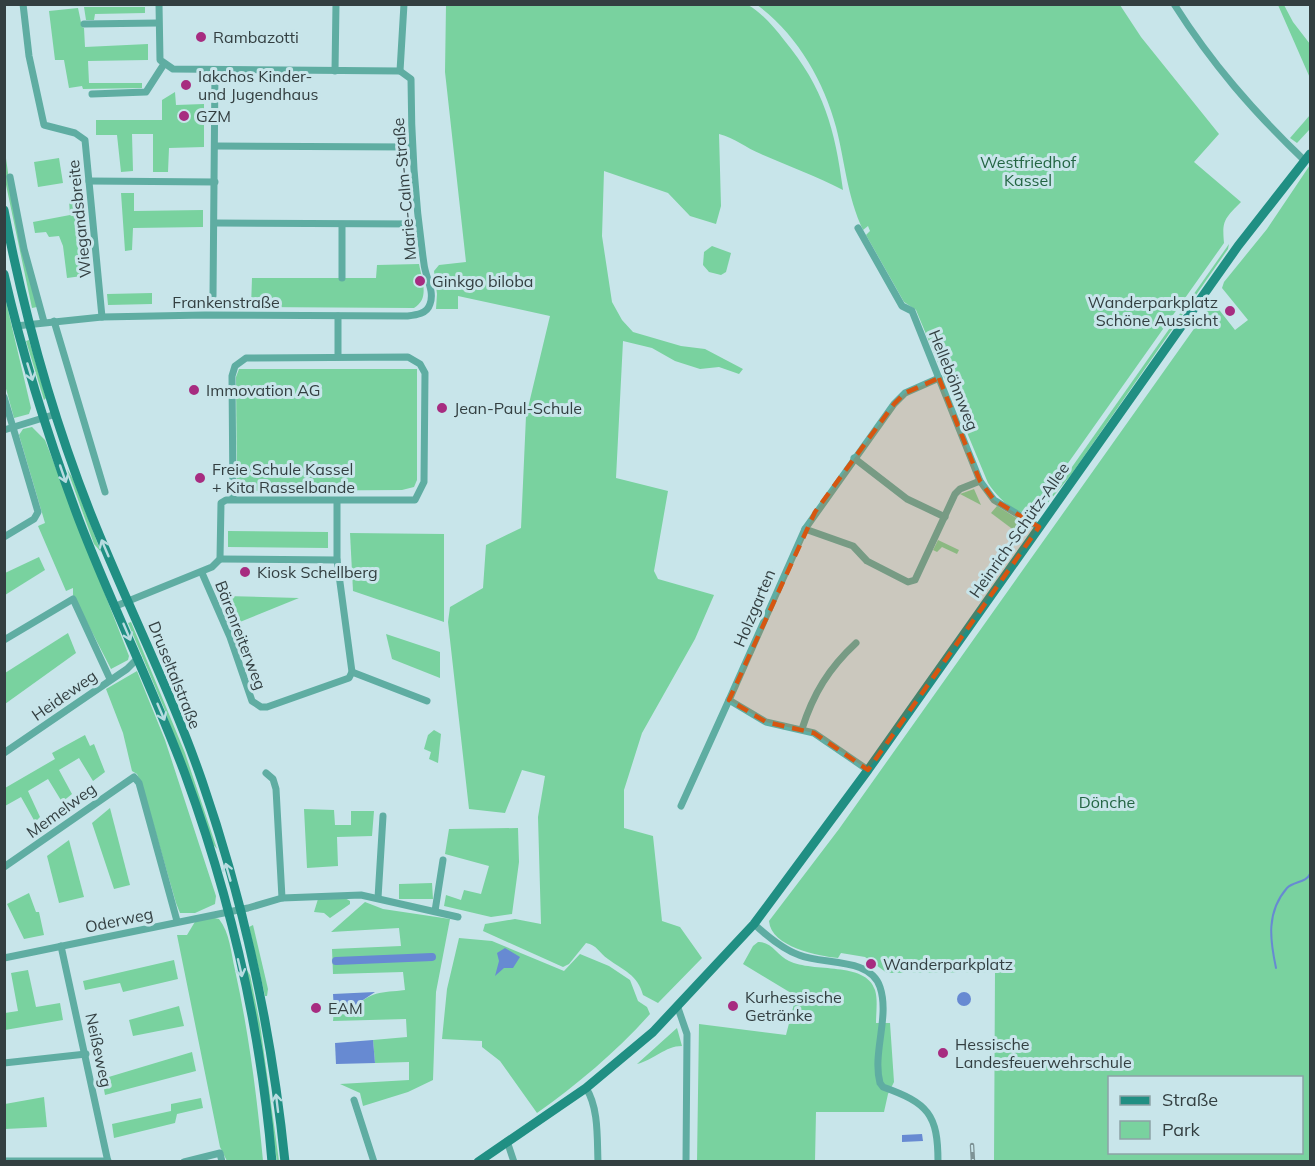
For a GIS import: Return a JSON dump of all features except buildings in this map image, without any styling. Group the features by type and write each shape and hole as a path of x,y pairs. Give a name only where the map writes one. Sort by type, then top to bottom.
{"main road":[{"name":"Heinrich-Schütz-Allee","path":"478,1161 586,1088 678,1008 753,924 868,770 1238,246 1307,157"},
{"name":"Druseltalstraße","path":"4,210 30,323 56,414 92,516 202,782 239,909 259,994 285,1161"},
{"name":"Druseltalstraße","path":"4,274 16,326 79,521 186,777 227,911 257,1054 272,1161"}],"street":[{"name":"Wiegandsbreite","path":"23,4 29,56 44,125 75,133 85,140 102,317"},
{"path":"159,4 159,46 164,64 173,69 400,71"},
{"path":"335,71 336,4"},
{"name":"Marie-Calm-Straße","path":"404,4 400,71 411,79 411,147 418,224 431,303"},
{"path":"1174,4 1204,50 1245,102 1307,157"},
{"path":"84,24 159,23"},
{"path":"92,93 146,93 164,64"},
{"path":"213,296 215,70"},
{"path":"216,146 411,147"},
{"path":"10,177 24,249 44,322"},
{"path":"88,181 215,182"},
{"path":"215,223 418,224"},
{"path":"342,225 342,278"},
{"name":"Helleböhnweg","path":"858,228 902,306 912,312 980,481 994,500 1039,527"},
{"name":"Frankenstraße","path":"16,326 102,317 418,315 431,303"},
{"path":"338,316 338,357"},
{"path":"54,321 105,492"},
{"path":"220,559 220,503 232,499 337,502 415,500 424,482 425,373 420,364 408,357 246,358 235,366 232,376 232,499"},
{"name":"Holzgarten","path":"681,807 806,528 894,404 905,393 939,378"},
{"path":"4,397 38,512 34,519 4,537"},
{"path":"4,430 56,414"},
{"path":"854,458 907,499 945,517"},
{"path":"806,528 853,546 867,561 908,582 915,580 960,489 980,481"},
{"path":"337,502 337,560 352,672 427,701"},
{"path":"116,606 202,573 220,559 337,560"},
{"name":"Bärenreiterweg","path":"202,573 230,637 252,701 257,706 267,707 349,678 352,672"},
{"path":"4,640 73,599 110,679"},
{"path":"802,729 822,681 837,660 856,643"},
{"name":"Heideweg","path":"4,753 127,669 138,658"},
{"path":"729,700 766,722 814,733 868,770"},
{"path":"266,773 273,779 276,789 282,898"},
{"name":"Memelweg","path":"4,867 134,777 139,783 177,921"},
{"path":"677,793 685,797"},
{"path":"378,898 383,816"},
{"path":"435,911 443,860"},
{"name":"Oderweg","path":"4,958 282,898 361,895 458,917"},
{"path":"753,924 796,954 819,962 860,967 875,977 882,997 880,1083 883,1087 918,1102 928,1111 937,1132 938,1161"},
{"name":"Neißeweg","path":"61,946 108,1161"},
{"path":"678,1008 687,1034 686,1161"},
{"path":"4,1063 86,1054"},
{"path":"586,1088 591,1096 598,1161"},
{"path":"354,1100 374,1161"},
{"path":"507,1141 514,1161"},
{"path":"184,1161 220,1153 222,1161"},
{"path":"4,1161 108,1161"}],"highlighted area":[{"path":"939,378 980,481 994,500 1039,527 868,770 814,733 766,722 729,700 815,512 894,404 905,393"}],"green space":[{"path":"446,5 748,5 776,30 809,75 825,110 836,148 843,190 719,134 721,206 716,224 690,216 668,193 604,171 602,236 612,302 622,320 633,332 681,346 705,349 743,369 739,374 719,367 700,369 675,361 652,348 623,341 616,478 668,491 654,571 658,579 714,595 695,639 642,733 624,790 624,828 653,836 662,921 680,927 702,958 658,1003 643,995 634,978 590,944 586,943 569,964 563,967 483,931 485,924 515,919 541,924 538,817 545,776 522,770 505,813 469,809 448,622 450,607 483,588 486,545 521,528 526,416 550,316 458,296 458,309 436,309 434,271 439,265 466,262 445,72"},
{"name":"Westfriedhof Kassel","path":"757,5 1120,5 1141,37 1219,134 1194,162 1241,202 1225,221 1224,243 1032,514 1019,511 1007,504 988,483 916,310 904,302 866,235 870,231 868,226 863,230 850,192 836,127 824,92 807,59 796,44 771,16"},
{"path":"1278,5 1284,5 1293,22 1310,44 1310,78"},
{"path":"84,7 145,7 145,13 95,14 94,20 86,20"},
{"path":"78,8 84,28 85,47 148,44 148,60 88,61 89,83 142,83 142,88 83,89 82,86 69,88 64,60 55,60 49,11"},
{"path":"175,92 176,105 204,104 204,147 169,148 168,172 153,172 153,134 132,134 133,171 121,172 117,135 96,135 96,120 162,120 162,100"},
{"path":"1310,115 1310,129 1297,143 1290,138"},
{"path":"4,144 11,194 37,307 32,308 5,180"},
{"path":"59,158 63,183 38,187 34,162"},
{"name":"Dönche","path":"1310,165 1310,1161 994,1161 995,972 887,973 865,957 841,953 838,958 819,955 786,944 772,930 769,921 839,829 1213,302 1235,330 1248,320 1222,288 1224,282 1267,229"},
{"path":"82,186 90,275 67,278 63,246 59,236 49,237 46,232 35,233 33,222 70,215 69,200 74,199 72,188"},
{"path":"121,193 134,193 134,211 203,210 203,227 133,228 132,250 125,251"},
{"path":"1229,244 1228,249 1071,475 1041,511"},
{"path":"712,246 731,253 726,272 721,275 709,272 703,265 704,252"},
{"path":"419,264 423,294 422,300 414,308 251,307 252,278 376,278 377,265"},
{"path":"4,293 31,408 29,414 14,418 5,385"},
{"path":"152,293 152,304 108,305 107,294"},
{"path":"29,340 46,398 44,400 26,341"},
{"path":"239,369 417,369 417,480 414,487 402,490 237,491 236,377"},
{"path":"32,427 45,440 129,656 128,660 111,669 73,595 73,588 66,591 38,526 45,523 19,435 23,429"},
{"path":"67,469 73,479 101,552 94,544"},
{"path":"974,489 981,505 960,494"},
{"path":"997,506 1026,524 1019,534 991,513"},
{"path":"228,531 328,532 328,548 228,547"},
{"path":"350,533 444,534 444,622 353,591"},
{"path":"938,540 959,550 957,554 942,547 937,552 933,550"},
{"path":"39,557 45,570 5,595 5,573"},
{"path":"225,596 299,598 235,624"},
{"path":"131,622 185,753 217,849 212,843 164,708 128,623"},
{"path":"68,633 76,653 5,704 5,673"},
{"path":"386,634 440,652 440,678 392,659"},
{"path":"137,671 165,740 216,896 215,904 195,913 180,913 176,903 143,788 137,774 132,771 123,733 106,689"},
{"path":"434,730 441,734 438,763 429,759 431,752 424,749 428,735"},
{"path":"85,735 90,746 94,744 105,772 93,781 79,758 59,770 72,794 62,802 48,779 28,791 40,817 35,822 21,797 5,806 5,788 55,759 52,753"},
{"path":"110,808 130,885 114,889 92,823"},
{"path":"304,809 334,810 335,825 351,825 351,811 374,811 372,836 337,837 338,866 307,868"},
{"path":"518,828 519,862 512,914 491,917 444,906 446,895 461,900 464,890 481,894 489,866 445,854 449,829"},
{"path":"69,840 84,897 59,903 47,856"},
{"path":"432,883 433,899 399,899 399,884"},
{"path":"29,893 36,912 39,912 44,935 24,939 7,904"},
{"path":"345,898 350,901 350,904 330,918 324,913 314,912 318,899"},
{"path":"365,902 383,909 450,919 436,992 433,1080 408,1092 363,1106 360,1093 340,1084 409,1080 409,1062 375,1063 373,1040 407,1037 406,1019 333,1021 334,1011 353,1011 370,996 405,990 403,972 333,974 332,949 401,946 399,928 331,932"},
{"path":"210,917 219,919 230,943 248,1042 263,1161 227,1161 220,1147 177,935 187,935 196,920"},
{"path":"253,925 268,989 267,996 265,996 249,927"},
{"path":"459,938 492,941 564,971 580,954 609,966 630,980 638,1001 647,1007 650,1014 596,1066 537,1113 500,1061 482,1047 482,1041 442,1039 447,989"},
{"path":"758,942 771,946 785,959 799,965 850,971 870,981 876,994 876,1023 890,1023 894,1082 888,1094 884,1112 816,1112 815,1161 697,1162 699,1024 786,1035 796,996 743,964 753,946"},
{"path":"174,960 178,979 123,992 120,983 85,990 83,981"},
{"path":"245,967 250,975 260,1024 279,1161 277,1161"},
{"path":"28,970 36,1007 60,1003 63,1020 5,1030 5,1013 18,1011 11,973"},
{"path":"179,1006 184,1026 133,1036 129,1020"},
{"path":"677,1028 682,1046 670,1048 637,1064"},
{"path":"192,1052 196,1071 105,1095 102,1079"},
{"path":"44,1097 47,1127 5,1129 5,1104"},
{"path":"201,1098 203,1108 177,1114 175,1123 114,1138 112,1124 171,1111 171,1104"}],"water":[{"path":"505,948 520,957 513,968 504,968 495,976 499,961 497,953"},
{"path":"375,992 360,1002 353,1011 334,1011 333,994"},
{"path":"961,992 967,992 971,999 967,1006 961,1006 957,1002 957,996"},
{"path":"373,1040 375,1063 336,1064 335,1043"},
{"path":"922,1134 923,1141 902,1142 902,1135"}],"waterway":[{"path":"1276,968 1271,937 1276,907 1287,888 1306,879 1310,874"},
{"path":"336,961 432,957"}],"railway":[{"path":"972,1145 973,1162"}],"place":[{"name":"Rambazotti","path":"201,37"},
{"name":"Iakchos Kinder- und Jugendhaus","path":"186,85"},
{"name":"GZM","path":"184,116"},
{"name":"Ginkgo biloba","path":"420,281"},
{"name":"Wanderparkplatz Schöne Aussicht","path":"1230,311"},
{"name":"Immovation AG","path":"194,390"},
{"name":"Jean-Paul-Schule","path":"442,408"},
{"name":"Freie Schule Kassel + Kita Rasselbande","path":"200,478"},
{"name":"Kiosk Schellberg","path":"245,572"},
{"name":"Wanderparkplatz","path":"871,964"},
{"name":"Kurhessische Getränke","path":"733,1006"},
{"name":"EAM","path":"316,1008"},
{"name":"Hessische Landesfeuerwehrschule","path":"943,1053"}]}
